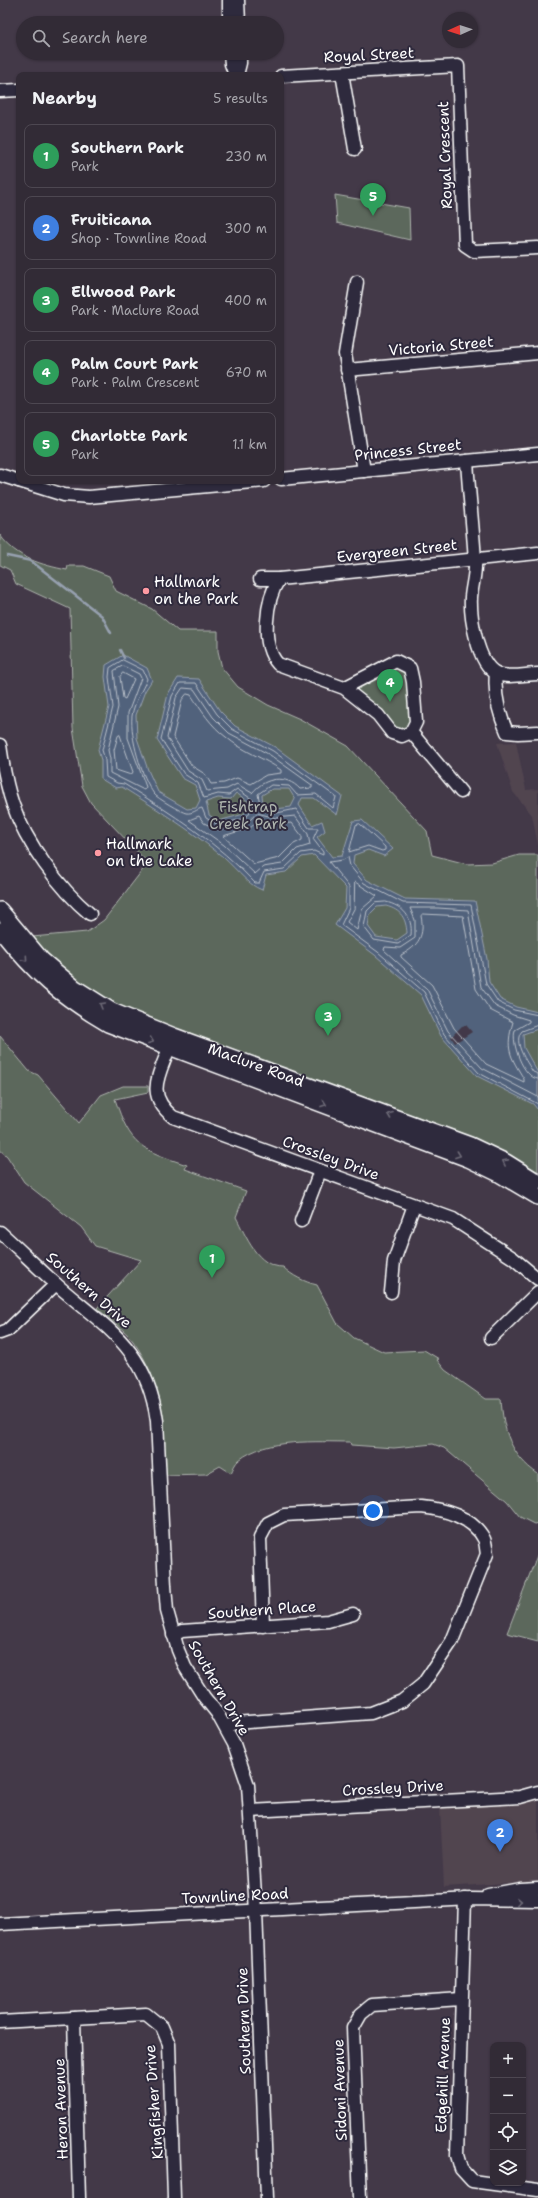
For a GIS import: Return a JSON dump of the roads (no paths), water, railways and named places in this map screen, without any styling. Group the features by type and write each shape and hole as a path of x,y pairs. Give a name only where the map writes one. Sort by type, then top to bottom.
{"main road":[{"name":"Maclure Road","path":"0,910 42,960 64,979 112,1011 470,1145 506,1162 538,1182"},
{"name":"Maclure Road","path":"0,930 34,970 56,990 80,1008 108,1024 468,1159 499,1174 538,1197"},
{"path":"169,1048 180,1045 215,1058 230,1056"}],"street":[{"path":"229,0 230,16"},
{"path":"238,0 239,16"},
{"path":"231,60 235,72"},
{"path":"237,72 240,60"},
{"name":"Royal Street","path":"284,76 458,66"},
{"name":"Royal Crescent","path":"458,66 465,242 467,248 474,251 538,248"},
{"path":"342,73 355,149"},
{"path":"0,91 16,90"},
{"path":"357,282 345,354 346,370 364,471"},
{"name":"Victoria Street","path":"346,370 538,353"},
{"name":"Princess Street","path":"284,479 538,454"},
{"path":"466,461 475,560 471,598 474,628 480,650 487,664 496,673 507,675 538,674"},
{"path":"0,475 16,480"},
{"path":"28,484 53,492 76,496 143,487 207,484"},
{"name":"Evergreen Street","path":"260,579 279,579 538,554"},
{"path":"279,579 272,590 268,604 268,647 271,657 278,664 344,688 378,715 392,734 402,736 411,732 416,722 413,682 410,668 396,661 344,688"},
{"path":"496,673 495,684 499,708 507,732 538,732"},
{"path":"411,732 461,792"},
{"path":"0,745 5,779 22,825 47,867 74,900 90,914"},
{"name":"Crossley Drive","path":"169,1048 156,1083 157,1098 162,1108 173,1117 454,1219 513,1258 538,1278"},
{"path":"301,1221 320,1171"},
{"path":"391,1292 394,1261 414,1205"},
{"name":"Southern Drive","path":"0,1232 56,1284 116,1334 126,1345 144,1372 154,1399 157,1421 167,1611 173,1635 185,1667 226,1728 234,1744 248,1785 256,1911 267,2198"},
{"path":"0,1333 8,1330 56,1284"},
{"path":"491,1338 538,1292"},
{"path":"226,1728 235,1723 371,1713 402,1701 423,1684 452,1641 486,1554 485,1540 474,1526 447,1512 434,1508 421,1507 284,1515 268,1523 260,1538 263,1626"},
{"name":"Southern Place","path":"173,1635 182,1631 328,1621 353,1614"},
{"name":"Crossley Drive","path":"250,1812 520,1797 538,1792"},
{"name":"Townline Road","path":"468,1899 520,1889 538,1888"},
{"name":"Townline Road","path":"0,1924 468,1899 538,1900"},
{"name":"Edgehill Avenue","path":"468,1899 461,1999 457,2155 461,2169 472,2181 538,2190"},
{"name":"Sidoni Avenue","path":"360,2198 353,2028 361,2014 372,2005 461,1999"},
{"name":"Kingfisher Drive","path":"0,2022 146,2014 162,2027 169,2044 174,2198"},
{"name":"Heron Avenue","path":"74,2018 79,2198"}],"water":[{"path":"123,655 147,668 152,680 145,691 136,715 137,738 148,770 158,792 187,809 196,808 200,800 195,785 182,778 157,740 168,694 178,678 199,679 220,711 235,726 275,747 342,796 337,815 314,798 302,798 299,805 312,825 322,821 325,831 317,837 332,857 342,856 353,821 362,820 393,849 384,856 368,850 354,855 353,864 367,880 405,899 475,901 487,959 489,982 500,999 516,1007 538,1012 538,1029 523,1034 524,1048 538,1073 538,1110 533,1104 477,1076 441,1036 421,995 375,955 335,925 345,908 346,888 314,855 302,857 286,872 266,875 262,890 251,884 223,857 183,827 122,787 116,788 101,779 101,760 98,750 109,707 105,677 106,665","holes":["272,789 289,789 295,799 291,807 276,809 263,805 262,795","236,793 251,803 244,814 218,821 209,815 206,802 218,798 231,799","386,906 399,912 404,919 407,933 397,940 376,937 368,926 370,914 377,907"]}],"waterway":[{"path":"7,556 31,561 102,616 111,633"},
{"path":"120,650 124,658"}],"place":[{"name":"Charlotte Park","path":"373,216"},
{"name":"Hallmark on the Park","path":"146,591"},
{"name":"Palm Court Park","path":"390,702"},
{"name":"Hallmark on the Lake","path":"98,853"},
{"name":"Ellwood Park","path":"328,1036"},
{"name":"Southern Park","path":"212,1278"},
{"name":"Fruiticana","path":"500,1852"}],"park label":[{"name":"Fishtrap Creek Park","path":"248,816"}]}
